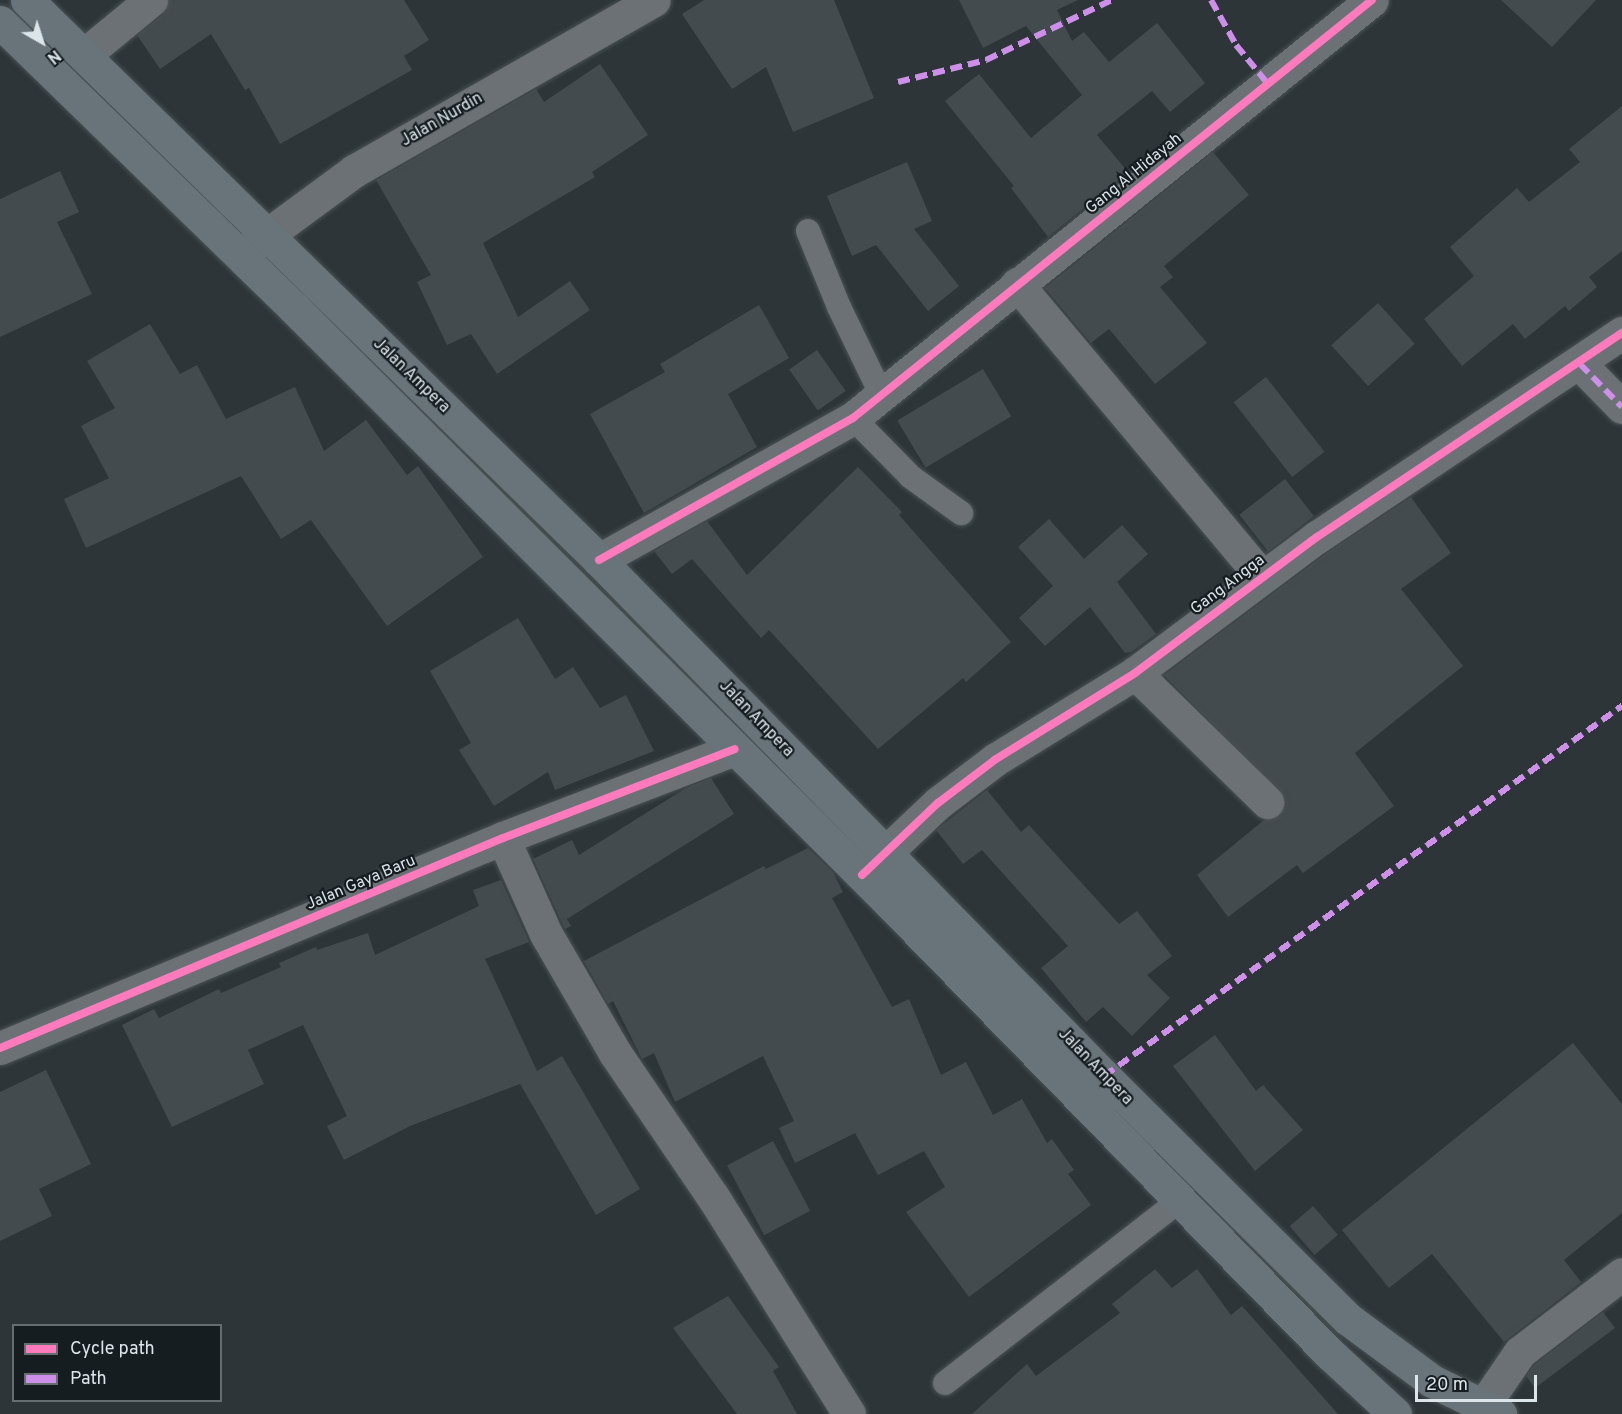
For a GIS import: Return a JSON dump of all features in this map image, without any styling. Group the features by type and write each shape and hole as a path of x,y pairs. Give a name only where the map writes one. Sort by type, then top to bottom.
{"main road":[{"name":"Jalan Ampera","path":"27,0 599,560 1348,1319 1432,1381 1492,1410"},
{"name":"Jalan Ampera","path":"0,22 240,255 735,748 1181,1199 1329,1353 1395,1414"}],"street":[{"path":"84,55 151,0"},
{"name":"Jalan Nurdin","path":"240,255 266,233 374,159 654,0"},
{"name":"Gang Al Hidayah","path":"599,560 853,418 880,392 1372,0"},
{"path":"1017,285 1261,576"},
{"name":"Gang Angga","path":"862,875 938,803 996,759 1135,673 1261,576 1580,364 1622,333"},
{"path":"1580,364 1622,407"},
{"path":"1135,673 1266,802"},
{"name":"Jalan Gaya Baru","path":"0,1048 503,838 735,748"},
{"path":"503,838 546,934 615,1053 713,1197 849,1414"},
{"path":"1492,1410 1520,1352 1622,1274"}],"lane":[{"path":"808,231 839,307 880,392"},
{"path":"853,418 911,477 961,513"},
{"path":"945,1383 1181,1199"}],"building":[{"path":"169,0 404,0 429,40 404,56 412,70 280,144 249,88 245,90 211,34 160,69 137,35 163,14"},
{"path":"704,0 834,0 874,98 793,132 766,67 732,89 682,14"},
{"path":"959,0 1078,0 1057,10 1072,41 1084,32 1109,62 1157,23 1205,83 1170,112 1152,91 1097,135 1128,172 1048,237 1011,188 1014,186 945,101 979,74 1031,138 1082,95 1026,26 983,48"},
{"path":"1501,0 1596,0 1552,47"},
{"path":"600,64 648,135 592,172 595,177 483,243 518,317 570,281 590,310 497,374 471,334 447,345 417,282 431,275 376,180 536,89 544,102"},
{"path":"1622,106 1622,251 1589,277 1597,287 1569,311 1565,306 1525,339 1513,324 1462,366 1424,319 1474,276 1450,247 1517,188 1529,202 1580,162 1569,149"},
{"path":"1213,152 1249,195 1164,266 1173,277 1160,287 1207,343 1155,384 1109,329 1091,343 1045,288"},
{"path":"907,162 932,221 914,229 959,286 928,311 876,245 852,256 827,196"},
{"path":"60,171 79,212 57,222 92,294 0,337 0,199"},
{"path":"1378,303 1415,344 1368,386 1331,345"},
{"path":"759,305 789,358 728,394 757,447 644,513 590,414 665,372 660,364"},
{"path":"150,324 180,374 197,365 226,419 295,387 324,451 366,420 407,475 418,466 483,557 387,626 311,520 281,539 241,476 86,548 64,499 109,478 81,426 115,408 87,361"},
{"path":"817,350 846,391 818,410 789,370"},
{"path":"983,369 1011,416 926,468 897,421"},
{"path":"1266,377 1324,452 1292,477 1234,402"},
{"path":"858,467 902,512 899,515 1011,642 966,682 963,678 878,749 769,630 761,638 692,559 672,574 654,551 707,521 747,575"},
{"path":"1285,479 1314,516 1268,552 1239,515"},
{"path":"1411,497 1451,553 1401,589 1463,666 1355,753 1394,806 1303,873 1297,865 1228,917 1197,875 1264,820 1280,815 1285,798 1164,675 1328,552"},
{"path":"1049,519 1084,559 1122,525 1148,554 1117,582 1156,634 1131,652 1125,653 1090,607 1045,646 1019,618 1053,586 1018,547"},
{"path":"518,618 555,679 573,667 600,708 626,695 654,751 555,790 548,772 494,806 459,750 471,743 430,671"},
{"path":"711,778 734,814 567,919 571,926 565,929 533,859 572,840 579,855 686,788"},
{"path":"987,790 1021,832 1029,825 1119,924 1137,911 1172,956 1147,975 1170,998 1132,1036 1103,1007 1086,1022 1041,968 1068,946 982,850 963,864 936,830"},
{"path":"808,848 833,872 843,892 832,898 892,1007 909,999 941,1075 966,1062 993,1115 1022,1099 1047,1143 1052,1139 1074,1170 1068,1174 1091,1205 969,1297 906,1212 945,1187 924,1151 878,1175 855,1133 795,1163 779,1128 794,1121 763,1056 675,1102 654,1053 642,1059 613,1001 608,1004 584,961 764,866 766,869"},
{"path":"501,880 529,942 485,959 537,1071 562,1056 640,1189 596,1215 520,1084 410,1126 344,1160 327,1126 347,1116 303,1025 248,1050 264,1084 172,1127 122,1025 154,1009 159,1018 219,989 221,993 281,967 279,963 316,947 317,950 368,933 375,955 479,906 473,890"},
{"path":"1215,1035 1256,1091 1263,1085 1303,1130 1255,1171 1173,1066"},
{"path":"1573,1043 1622,1104 1622,1213 1564,1260 1581,1282 1504,1342 1432,1254 1389,1288 1342,1230"},
{"path":"46,1070 91,1164 39,1189 52,1216 0,1241 0,1092"},
{"path":"773,1141 810,1211 764,1235 727,1165"},
{"path":"1313,1206 1338,1235 1315,1255 1290,1226"},
{"path":"1155,1269 1172,1288 1197,1269 1231,1315 1242,1306 1338,1414 972,1414 1027,1364 1036,1376 1120,1313 1112,1304"},
{"path":"728,1296 779,1367 773,1371 797,1414 737,1414 673,1328"},
{"path":"1603,1312 1615,1328 1535,1388 1526,1376 1534,1365"}],"marked path":[{"path":"898,82 986,60 1112,0"},
{"path":"1211,0 1236,45 1268,84"},
{"path":"1580,364 1622,407"},
{"path":"1104,1076 1622,706"}],"cycle path":[{"path":"599,560 853,418 1372,0"},
{"path":"862,875 938,803 996,759 1135,673 1317,537 1622,333"},
{"path":"0,1048 503,838 735,749"}]}
